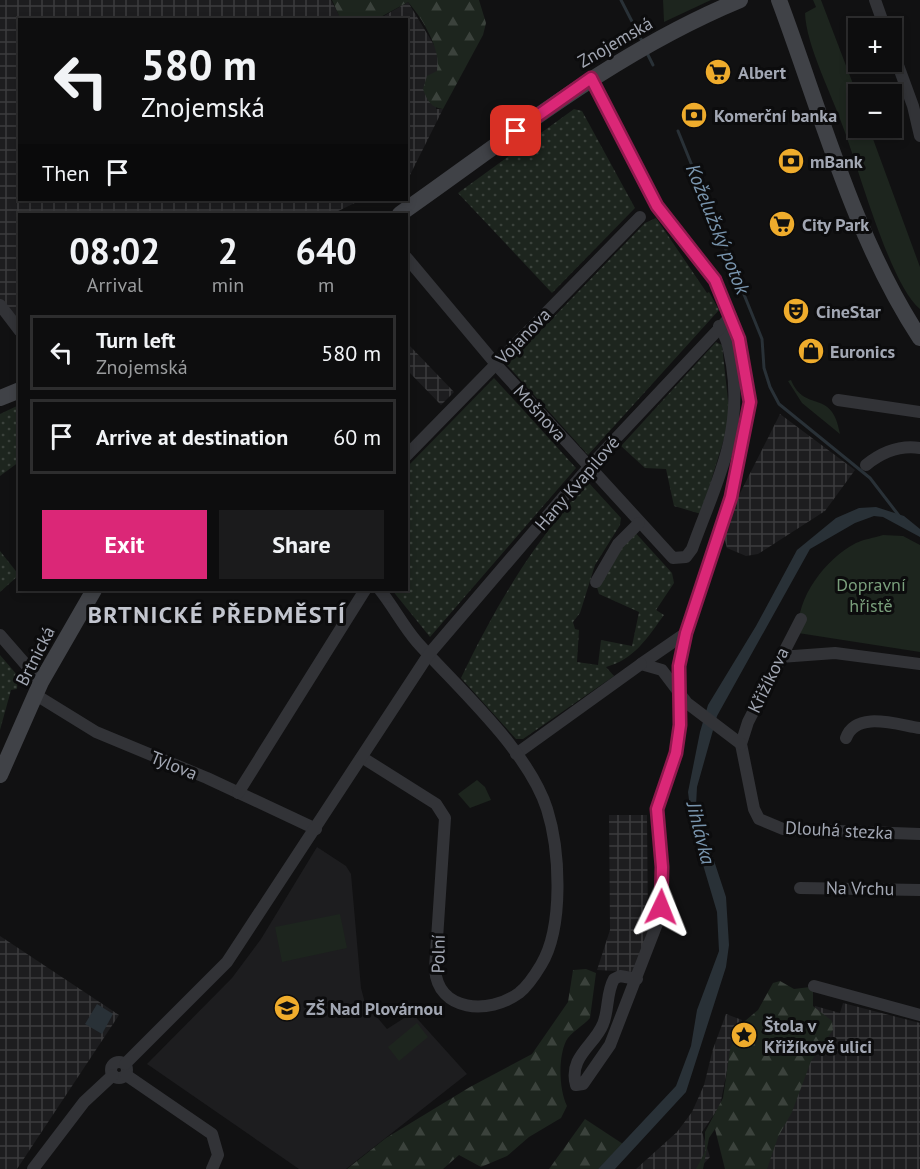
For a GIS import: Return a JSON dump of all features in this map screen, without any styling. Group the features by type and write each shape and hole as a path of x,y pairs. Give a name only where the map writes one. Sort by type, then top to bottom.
{"main road":[{"path":"779,0 869,243 895,296 920,338"},
{"name":"Znojemská","path":"401,213 598,74 670,33 735,2"},
{"path":"0,398 18,391"},
{"name":"Brtnická","path":"0,775 39,689 93,591"}],"street":[{"path":"875,0 881,18"},
{"path":"901,72 913,106 920,136"},
{"path":"598,74 657,206 715,280 745,360 750,402 749,419 731,497 686,633 679,666 680,725 676,753 657,809 662,867 661,907 637,979 610,1045 589,1077 583,1084 576,1085 574,1076 582,1051 603,1026 614,979 620,976 637,979"},
{"name":"Vojanova","path":"408,454 640,217"},
{"name":"Mošnova","path":"408,260 495,363 673,558 682,558 692,549 721,473 735,415 729,348 719,326"},
{"path":"0,305 18,329"},
{"name":"Hany Kvapilové","path":"429,654 589,467 730,316"},
{"path":"838,400 920,412"},
{"path":"866,465 888,451 920,448"},
{"path":"596,582 618,544 639,523"},
{"path":"238,793 364,591"},
{"name":"Polní","path":"363,758 436,804 445,818 436,977 446,996 453,1002 484,1007 504,1002 527,985 542,963 554,935 557,886 547,810 536,783 516,754 416,640 381,591"},
{"name":"Křižíkova","path":"741,744 748,722 801,619"},
{"path":"516,754 686,633"},
{"name":"Tylova","path":"0,634 39,689 96,732 316,829"},
{"path":"780,657 835,653 920,664"},
{"path":"33,1169 84,1102 121,1071 228,962 429,654"},
{"path":"641,664 662,670 699,713 741,744"},
{"path":"846,738 855,724 864,721 920,728"},
{"name":"Dlouhá stezka","path":"741,744 754,809 759,819 783,829 920,834"},
{"name":"Na Vrchu","path":"800,888 920,890"},
{"path":"814,986 920,1015"},
{"path":"121,1071 212,1134 218,1155 212,1169"}],"shaded area":[{"path":"0,0 331,0 340,18 18,18 18,201 359,201 334,213 18,213 18,334 0,310"},
{"path":"408,2 437,50 439,61 436,109 443,109 408,176 408,18 380,18"},
{"path":"408,344 454,392 441,405 408,371"},
{"path":"780,414 855,470 825,511 758,554 746,556 727,548 724,537 732,509"},
{"path":"609,815 647,815 648,931 634,972 597,970 610,930"},
{"name":"ZŠ Nad Plovárnou","path":"317,847 346,866 351,874 361,988 365,1003 387,1029 412,1013 467,1074 346,1169 299,1169 147,1064 232,978 261,939"},
{"path":"0,936 119,1015 17,1169 0,1169"},
{"path":"843,1003 920,1023 920,1169 755,1169 815,1006 840,1013"},
{"path":"726,1014 742,1020 730,1055 720,1106 702,1132 710,1157 699,1169 636,1169 677,1132 692,1112 704,1085 713,1049"}],"green space":[{"path":"332,0 479,0 486,23 483,35 443,109 430,103 423,89 427,76 437,71 437,54 425,25 408,2 379,18 340,18"},
{"path":"663,0 711,0 664,22"},
{"path":"813,0 821,0 853,84 848,84 848,138 873,138 920,267 920,309 897,276 886,251 843,127 815,55 806,26 805,13 816,7"},
{"path":"574,109 582,111 635,208 552,293 458,193"},
{"path":"656,218 707,293 709,292 719,310 588,455 507,365 645,223"},
{"path":"716,342 722,345 730,419 701,514 674,506 666,469 645,468 621,446"},
{"path":"494,378 576,468 430,637 393,591 408,591 408,466"},
{"path":"791,380 803,396 825,405 831,411 840,434 802,403 788,381"},
{"path":"18,405 18,463 0,476 0,414"},
{"path":"588,482 621,518 620,525 595,565 580,613 573,622 575,629 579,630 577,662 598,665 601,640 632,646 639,612 599,594 595,581 632,529 672,573 674,583 656,610 664,615 646,639 625,659 606,667 614,676 523,739 516,739 461,678 488,625 517,576 568,505"},
{"name":"Dopravní hřistě","path":"883,535 903,536 920,545 920,652 798,633 802,606 807,593 823,569 856,543"},
{"path":"0,551 18,576 0,592"},
{"path":"0,655 18,676 17,689 11,690 0,730"},
{"path":"477,780 485,787 491,800 470,808 458,794"},
{"path":"340,914 347,948 282,962 275,927"},
{"path":"586,969 596,973 590,1018 568,1038 563,1048 560,1074 567,1106 561,1118 529,1137 507,1156 481,1167 459,1155 443,1169 347,1169 386,1138 470,1087 532,1054 568,1002 573,970"},
{"path":"780,981 794,989 810,987 813,989 813,1006 832,1021 833,1030 811,1061 792,1112 778,1137 767,1169 725,1169 715,1129 709,1138 703,1169 696,1169 705,1152 705,1132 723,1098 730,1050 739,1026 758,1010 773,983"},
{"path":"417,1023 428,1037 399,1061 388,1047"},
{"path":"585,1119 623,1144 598,1169 549,1169"}],"water":[{"name":"Jihlávka","path":"876,507 904,516 920,529 920,537 883,517 874,516 855,523 810,549 717,716 697,787 696,806 726,897 729,945 726,967 686,1092 615,1169 598,1169 676,1086 691,1046 697,1010 719,951 717,912 693,831 688,792 708,705 756,626 797,550 836,518 859,508"},
{"path":"97,1004 113,1014 102,1034 85,1024"}],"waterway":[{"name":"Koželužský potok","path":"621,0 642,41"},
{"name":"Koželužský potok","path":"647,53 653,65"},
{"name":"Koželužský potok","path":"678,131 762,339 764,368 779,404 870,478 900,517"}],"place":[{"name":"Albert","path":"718,72"},
{"name":"Komerční banka","path":"694,115"},
{"name":"mBank","path":"791,161"},
{"name":"City Park","path":"782,224"},
{"name":"CineStar","path":"796,311"},
{"name":"Euronics","path":"811,351"},
{"name":"ZŠ Nad Plovárnou","path":"287,1008"},
{"name":"Štola v Křižíkově ulici","path":"744,1035"}],"district":[{"name":"BRTNICKÉ PŘEDMĚSTÍ","path":"217,614"}],"route":[{"path":"516,131 591,78 657,206 715,280 735,325 745,360 750,402 749,419 731,497 686,633 679,666 680,725 676,753 658,802 662,867 661,907"}]}
